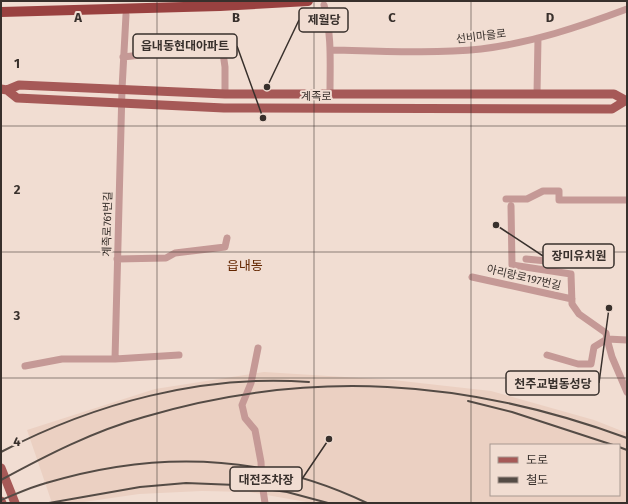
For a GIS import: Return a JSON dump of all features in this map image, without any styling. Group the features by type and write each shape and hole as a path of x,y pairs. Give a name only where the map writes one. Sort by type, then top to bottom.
{"highway":[{"path":"1,12 220,6 308,1"}],"main road":[{"name":"계족로","path":"18,85 225,94 614,94 626,101 612,109 224,108 17,98 4,90 18,85"},
{"path":"1,468 15,503"}],"street":[{"path":"324,5 332,50 330,93"},
{"name":"선비마을로","path":"332,50 456,51 504,45 569,30 627,9"},
{"name":"계족로761번길","path":"115,359 121,104 126,15"},
{"path":"537,94 538,38"},
{"path":"123,57 222,46 225,67 225,94"},
{"path":"506,199 527,199 543,191 559,191 559,200 627,200"},
{"name":"아리랑로197번길","path":"512,206 512,265 571,274 572,304 579,314 606,333 607,339"},
{"path":"117,259 166,258 175,253 225,247 227,238"},
{"path":"526,259 557,262"},
{"name":"아리랑로197번길","path":"472,277 572,300"},
{"path":"547,355 578,364 591,364 594,347 607,339 627,340"},
{"path":"607,339 612,357 627,392"},
{"path":"258,348 251,383 242,405 245,418 254,430 261,462 265,503"},
{"path":"26,366 62,360 115,359 179,355"}],"shaded area":[{"path":"264,372 393,380 491,391 594,420 627,433 627,503 312,503 249,492 202,491 139,494 77,503 52,503 27,430 155,389"}],"railway":[{"path":"1,452 74,419 112,406 150,396 190,388 229,383 269,381 309,382"},
{"path":"1,480 71,444 107,429 144,417 206,401 267,391 327,387 387,387 447,393 507,403 567,418 627,438"},
{"path":"468,401 512,412 610,444"},
{"path":"620,447 627,450"},
{"path":"1,500 40,485 87,472 128,465 168,462 209,462 249,466 288,474 328,486 367,503"},
{"path":"49,503 140,487 186,483 236,485 287,492 328,503"}],"place":[{"name":"제월당","path":"267,87"},
{"name":"읍내동현대아파트","path":"263,118"},
{"name":"장미유치원","path":"496,225"},
{"name":"천주교법동성당","path":"609,308"},
{"name":"대전조차장","path":"329,439"}],"district":[{"name":"읍내동","path":"245,265"}]}
